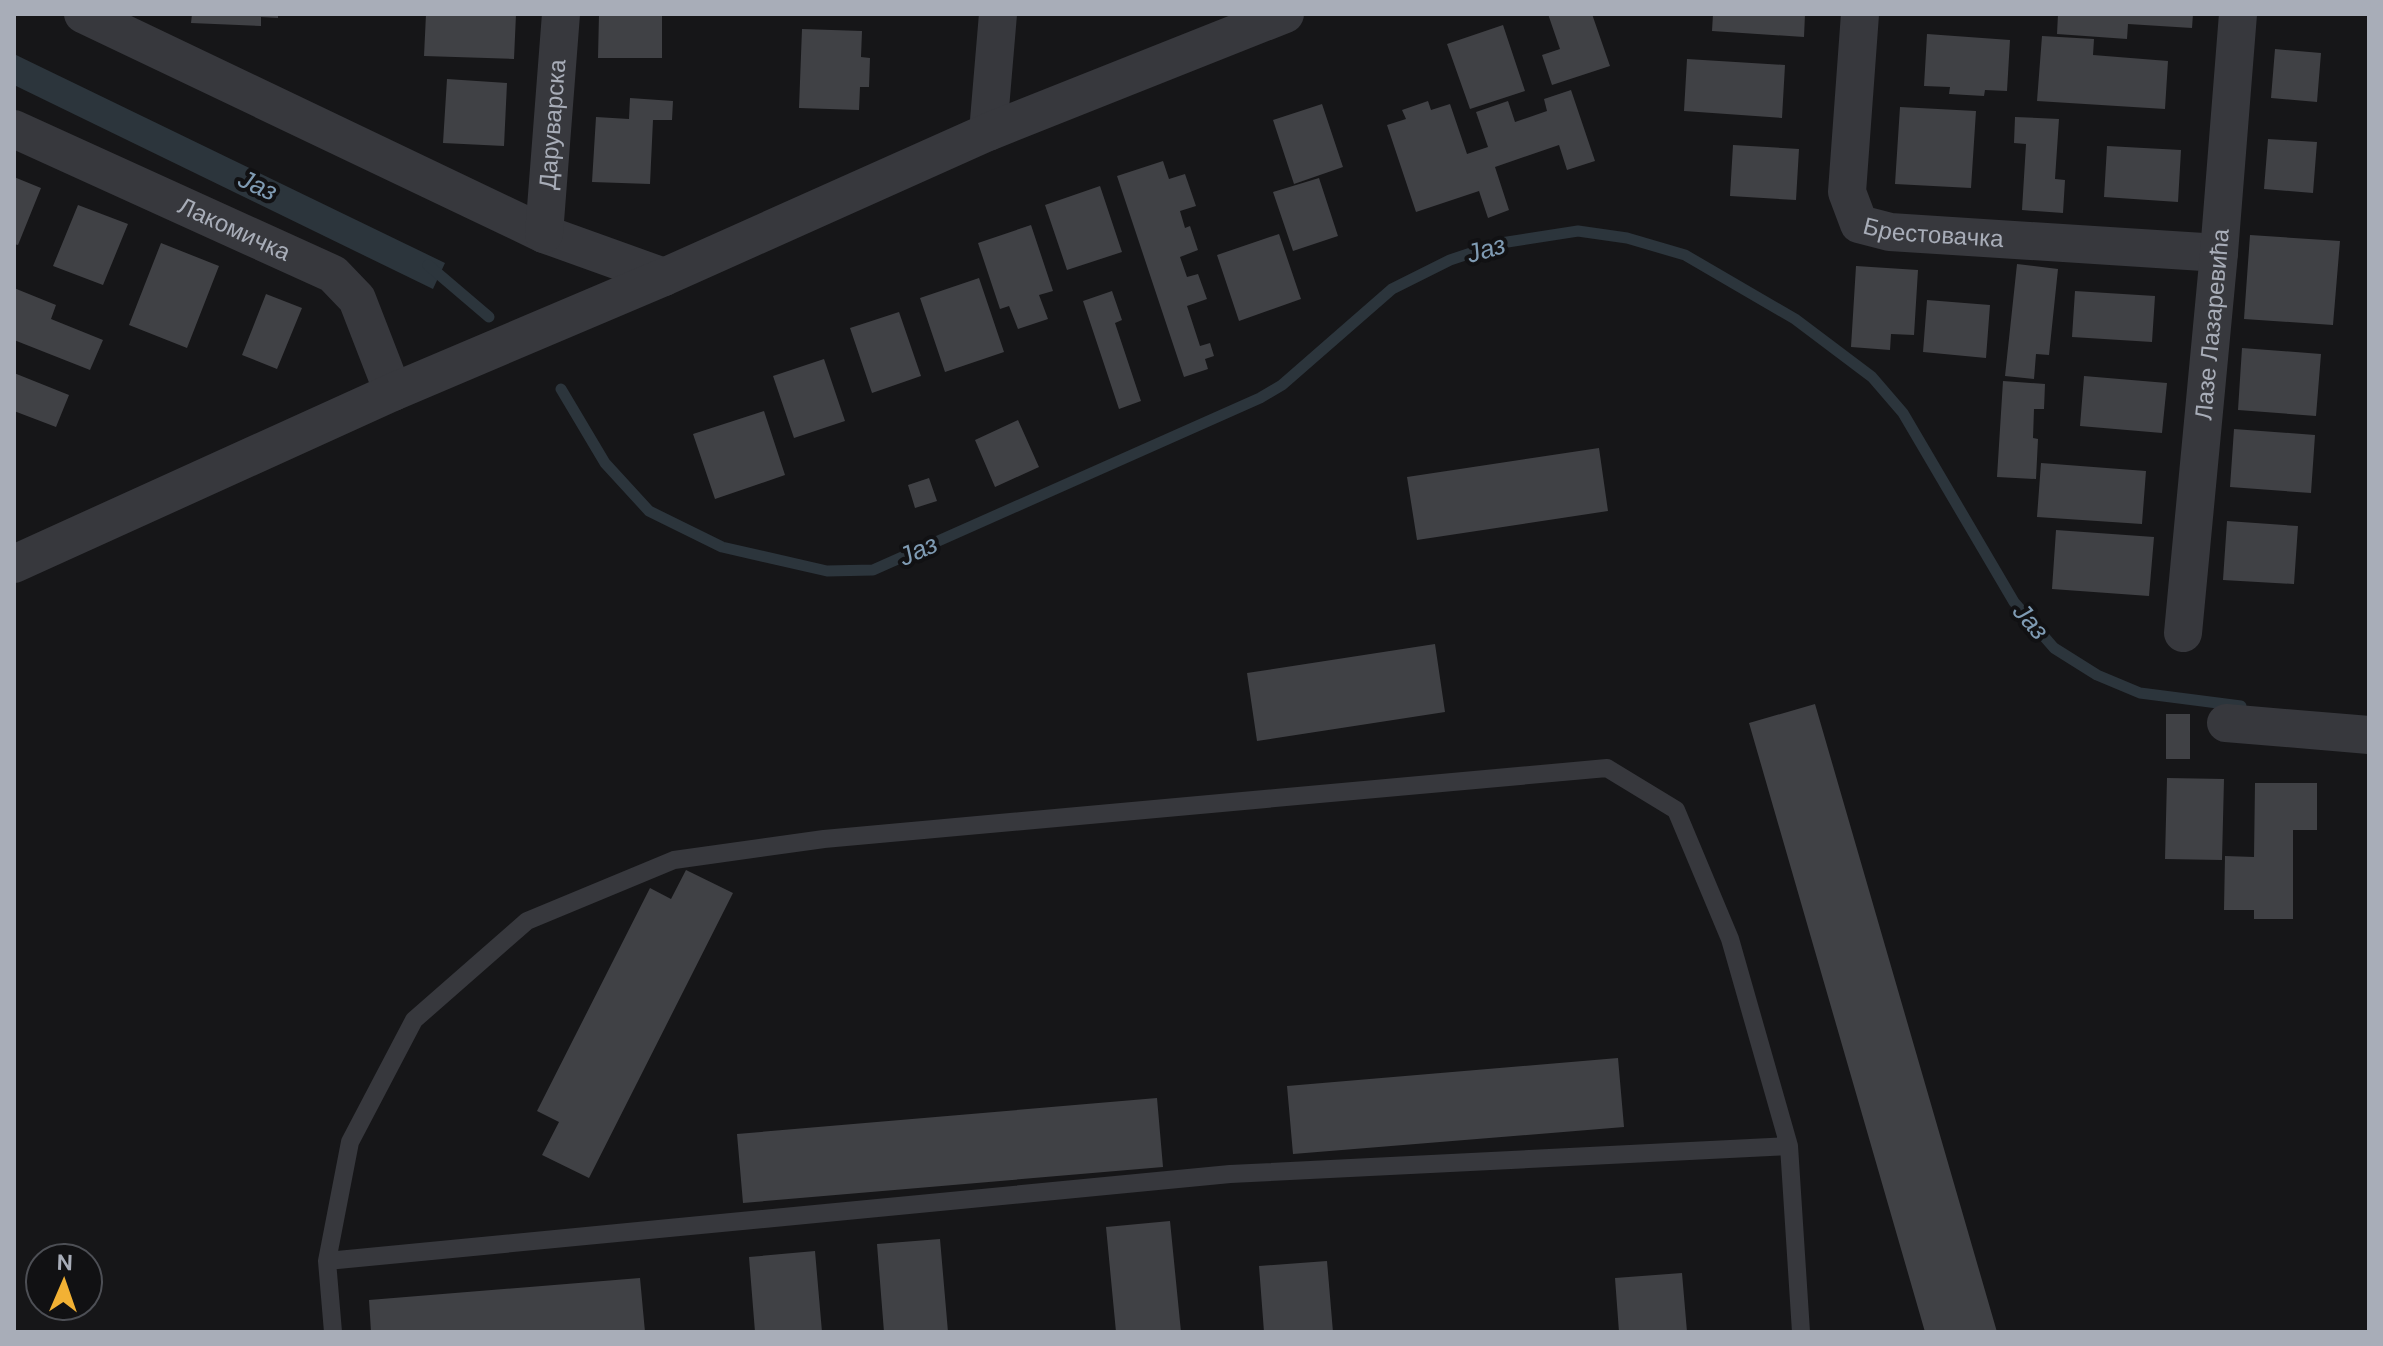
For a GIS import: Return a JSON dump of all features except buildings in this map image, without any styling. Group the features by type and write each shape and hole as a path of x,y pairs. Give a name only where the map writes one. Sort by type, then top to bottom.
{"street":[{"path":"83,14 134,26 544,234 664,277"},
{"name":"Даруварска","path":"544,234 561,14"},
{"path":"988,132 998,14"},
{"path":"18,559 988,132 1285,14"},
{"name":"Брестовачка","path":"1860,14 1847,192 1859,224 1890,232 2219,253"},
{"name":"Лазе Лазаревића","path":"2183,633 2238,14"},
{"name":"Лакомичка","path":"14,129 333,274 357,299 393,392"},
{"path":"2226,723 2369,735"}],"lane":[{"path":"333,1332 327,1261 350,1142 414,1020 527,921 674,860 824,839 1607,768 1676,810 1730,939 1789,1146 1801,1332"},
{"path":"327,1261 1230,1174 1789,1146"}],"water":[{"path":"14,54 445,263 433,289 14,85"}],"waterway":[{"name":"Јаз","path":"561,389 605,463 649,511 722,547 827,571 873,570 1260,398 1282,385 1392,289 1450,260 1501,243 1578,231 1627,238 1685,255 1795,319 1872,377 1903,413 2014,602 2054,648 2097,675 2140,693 2241,706"},
{"name":"Јаз","path":"428,265 489,317"}]}
